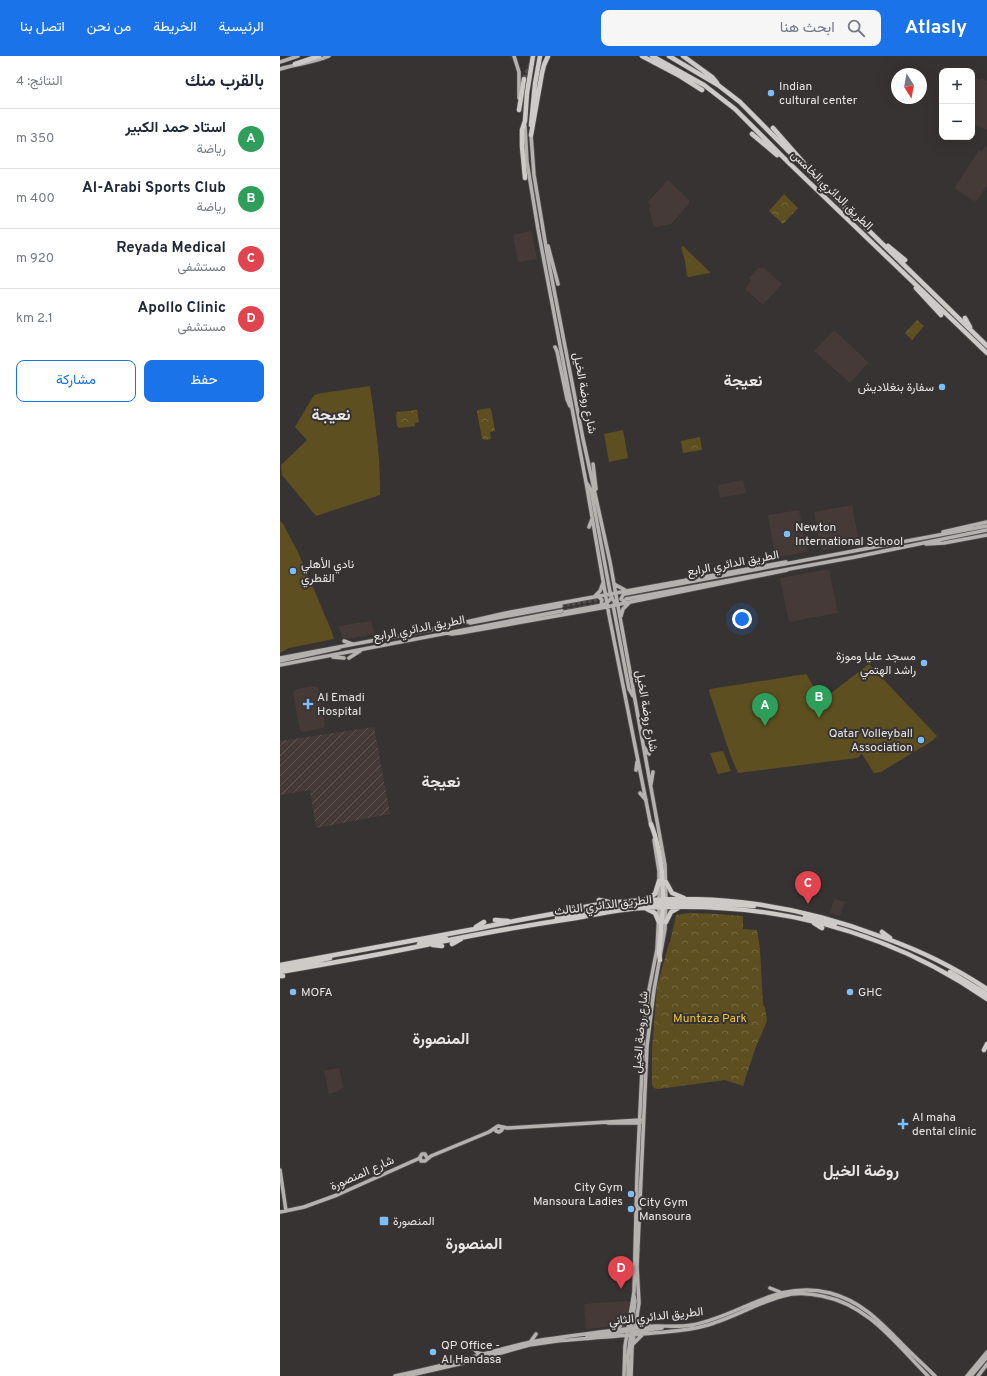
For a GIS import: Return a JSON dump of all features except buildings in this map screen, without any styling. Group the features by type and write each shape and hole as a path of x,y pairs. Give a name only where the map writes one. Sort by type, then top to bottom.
{"highway":[{"path":"295,64 318,56"},
{"name":"شارع روضة الخيل","path":"525,121 527,93 533,56"},
{"name":"شارع روضة الخيل","path":"531,135 532,110 540,56"},
{"path":"531,135 542,73 548,56"},
{"path":"642,56 702,90"},
{"name":"الطريق الدائري الخامس","path":"652,56 693,78 721,97 748,121 789,163 987,352"},
{"name":"الطريق الدائري الخامس","path":"669,56 718,85 746,108 866,229 987,346"},
{"path":"683,56 712,77 718,85"},
{"path":"519,110 524,79"},
{"path":"524,178 522,130 525,121"},
{"path":"773,128 812,172 817,180"},
{"path":"752,134 780,158 789,163"},
{"path":"866,229 872,230 905,260"},
{"path":"895,264 941,315"},
{"path":"965,318 974,334"},
{"path":"651,824 658,842 662,875 663,904 658,953 660,960"},
{"path":"639,901 650,898 655,894 659,881"},
{"path":"666,882 674,894 691,899"},
{"path":"719,900 729,897"},
{"name":"الطريق الدائري الثالث","path":"281,975 351,959 464,937 691,899 762,904 829,918 893,941 933,958 987,989"},
{"path":"748,899 762,904"},
{"path":"599,900 613,903"},
{"name":"الطريق الدائري الثالث","path":"280,965 565,911 613,903 639,901 684,907 764,912 809,920 857,936 859,931 898,946 912,949"},
{"path":"544,923 554,918 628,906 713,903 772,906"},
{"path":"565,911 572,906"},
{"path":"666,922 672,911 684,907"},
{"path":"642,908 653,912 658,922"},
{"path":"793,910 803,908"},
{"path":"764,912 783,912 847,927 850,925"},
{"path":"823,913 829,918"},
{"path":"592,919 598,914"},
{"path":"574,922 578,917"},
{"path":"495,920 514,921"},
{"path":"809,920 822,928"},
{"path":"474,929 484,922"},
{"path":"419,946 419,944 423,942 491,929 504,923"},
{"path":"882,932 893,941"},
{"path":"857,936 869,938 950,972 987,994"},
{"path":"452,944 464,937"},
{"path":"351,959 375,951 407,946 409,941"},
{"path":"386,942 399,943"},
{"path":"430,944 442,946"},
{"path":"388,956 398,950"},
{"path":"280,969 319,961 341,954"},
{"path":"300,961 308,955"},
{"path":"362,957 379,958"},
{"path":"933,958 942,959"},
{"path":"932,965 941,974"},
{"path":"932,965 987,999"},
{"path":"964,970 973,980"},
{"path":"971,988 979,997"},
{"path":"984,1050 987,1044"}],"main road":[{"path":"280,62 298,56"},
{"path":"280,69 295,64 313,62 329,56"},
{"path":"514,56 518,66 520,80 519,110"},
{"name":"شارع روضة الخيل","path":"525,121 526,162 603,580 610,601 609,615 657,856 659,881 666,922 649,1027 642,1121 638,1264 639,1299 637,1318 625,1346 624,1376"},
{"name":"شارع روضة الخيل","path":"531,135 533,164 544,236 582,431 610,562 614,584 615,605 620,621 665,865 666,882 663,904 658,922 656,950 644,1027 640,1108 642,1121 639,1131 634,1295 630,1316 632,1376"},
{"path":"544,236 548,242 558,284"},
{"path":"555,347 567,399 572,407"},
{"path":"593,464 596,480 598,509"},
{"path":"586,482 591,490 608,594 610,601 615,605 629,689 634,698"},
{"path":"589,527 592,518"},
{"path":"923,538 987,522"},
{"name":"الطريق الدائري الرابع","path":"625,596 793,562 987,526"},
{"name":"الطريق الدائري الرابع","path":"625,596 792,568 987,530"},
{"path":"911,546 944,543 987,535"},
{"path":"610,562 611,554"},
{"path":"615,605 625,596 670,582 781,562 793,562"},
{"path":"738,567 743,569"},
{"path":"620,621 623,609 627,604 632,602 779,573 792,568"},
{"path":"698,577 704,573"},
{"path":"596,596 601,588 603,580"},
{"path":"736,582 745,583"},
{"path":"614,584 632,602"},
{"path":"702,591 706,588"},
{"path":"556,616 596,609 610,601 615,594"},
{"path":"440,628 480,618 596,596 615,594 625,596"},
{"path":"596,596 602,600 601,605"},
{"path":"655,598 662,599"},
{"path":"447,633 460,634 522,622 545,620 564,612 601,605 610,601"},
{"path":"610,601 615,605"},
{"name":"الطريق الدائري الرابع","path":"280,658 440,628 561,609 280,666"},
{"path":"596,609 609,615"},
{"path":"519,626 522,622"},
{"path":"344,641 351,644"},
{"path":"280,661 328,652 351,644"},
{"path":"349,658 363,650"},
{"path":"330,656 344,658"},
{"path":"616,668 618,661"},
{"path":"642,743 649,754"},
{"path":"636,770 638,759"},
{"path":"651,789 652,772"},
{"path":"640,793 646,801"},
{"path":"665,865 668,856"},
{"path":"629,1122 636,1118 640,1108"},
{"path":"428,1157 422,1154 420,1160 425,1161 428,1157 490,1132 496,1130 500,1132 502,1128 642,1121"},
{"path":"629,1122 636,1126 639,1131"},
{"name":"شارع المنصورة","path":"280,1211 316,1202 349,1191 420,1160"},
{"path":"280,1170 286,1210"},
{"path":"770,1288 774,1291 783,1292"},
{"name":"الطريق الدائري الثاني","path":"407,1376 529,1345 615,1336 652,1327 692,1325 734,1313 783,1292 816,1290 836,1295 864,1308 887,1328 935,1376"},
{"path":"764,1299 767,1293"},
{"name":"الطريق الدائري الثاني","path":"396,1376 530,1342 616,1330 643,1334 691,1330 720,1321 783,1296 797,1294 817,1295 839,1299 865,1313 928,1376"},
{"path":"628,1376 628,1356 635,1301 634,1295"},
{"path":"616,1330 630,1316"},
{"path":"637,1318 652,1327"},
{"path":"583,1339 588,1336 671,1326"},
{"path":"530,1342 536,1334"},
{"path":"632,1348 636,1340 643,1334"},
{"path":"615,1336 622,1339 625,1346"},
{"path":"474,1349 478,1353 484,1354"},
{"path":"967,1376 987,1352"},
{"path":"453,1365 473,1359 476,1356"},
{"path":"970,1376 987,1357"},
{"path":"974,1376 987,1361"},
{"path":"978,1376 987,1364"}],"shaded area":[{"path":"976,78 980,80 982,78 987,81 987,130 975,125"},
{"path":"985,146 987,147 987,186 977,200 974,201 956,190 955,187 979,150 982,151"},
{"path":"668,180 689,200 689,204 671,224 656,227 653,224 649,208 651,206 648,202"},
{"path":"530,231 532,233 537,259 518,262 513,235"},
{"path":"758,268 764,268 782,284 763,305 745,289 751,281 749,278"},
{"path":"834,330 868,363 850,383 814,351"},
{"path":"743,480 746,493 720,498 718,485"},
{"path":"852,505 859,543 824,550 821,549 814,512"},
{"name":"Newton International School","path":"799,510 807,552 777,557 775,556 768,515"},
{"path":"829,569 838,613 789,622 780,578"},
{"path":"371,621 375,634 346,639 343,638 338,626"},
{"name":"Al Emadi Hospital","path":"315,686 318,688 325,725 323,728 303,732 300,730 293,693 297,689"},
{"path":"374,727 390,814 316,828 310,790 280,795 280,741"},
{"path":"834,899 845,902 840,916 830,913"},
{"path":"339,1068 343,1087 338,1091 329,1094 324,1071"},
{"path":"629,1301 628,1314 619,1326 586,1329 584,1304"}],"green space":[{"path":"784,194 798,208 783,224 769,211"},
{"path":"683,246 710,273 687,276 681,247"},
{"path":"917,320 924,326 912,340 905,333"},
{"path":"370,386 379,454 380,495 316,516 282,475 281,465 307,440 295,427 314,395"},
{"path":"491,409 495,431 490,432 491,439 484,440 482,438 477,412 478,410"},
{"path":"417,410 419,422 415,423 415,426 399,428 397,426 397,412"},
{"path":"623,430 628,458 609,462 604,434"},
{"path":"700,437 702,450 683,453 681,441"},
{"name":"نادي الأهلي القطري","path":"280,521 298,552 334,639 289,648 280,653"},
{"path":"869,664 937,736 932,741 881,772 874,773 862,754 857,758 738,773 730,754 709,691 710,689 806,674 822,700"},
{"path":"723,751 731,771 718,774 710,753"},
{"name":"Muntaza Park","path":"689,913 743,916 743,929 757,930 760,949 763,1005 765,1007 767,1021 755,1049 743,1086 725,1080 658,1089 654,1088 652,1085 652,1049 657,987 676,915"}],"tunnel":[{"path":"524,79 532,61 536,56"},
{"path":"561,606 608,598"},
{"path":"562,611 616,601"}],"place":[{"name":"Indian cultural center","path":"771,93"},
{"name":"سفارة بنغلاديش","path":"942,387"},
{"name":"Newton International School","path":"787,534"},
{"name":"نادي الأهلي القطري","path":"293,571"},
{"name":"مسجد عليا وموزة راشد الهتمي","path":"924,663"},
{"name":"Al Emadi Hospital","path":"308,704"},
{"name":"Al-Arabi Sports Club","path":"819,718"},
{"name":"استاد حمد الكبير","path":"765,726"},
{"name":"Qatar Volleyball Association","path":"921,740"},
{"name":"Reyada Medical","path":"808,904"},
{"name":"MOFA","path":"293,992"},
{"name":"GHC","path":"850,992"},
{"name":"Al maha dental clinic","path":"903,1124"},
{"name":"City Gym Mansoura Ladies","path":"631,1194"},
{"name":"City Gym Mansoura","path":"631,1209"},
{"name":"المنصورة","path":"384,1221"},
{"name":"Apollo Clinic","path":"621,1289"},
{"name":"QP Office - Al Handasa","path":"433,1352"}],"district":[{"name":"نعيجة","path":"743,380"},
{"name":"نعيجة","path":"331,414"},
{"name":"نعيجة","path":"441,781"},
{"name":"المنصورة","path":"441,1038"},
{"name":"روضة الخيل","path":"861,1170"},
{"name":"المنصورة","path":"474,1243"}]}
